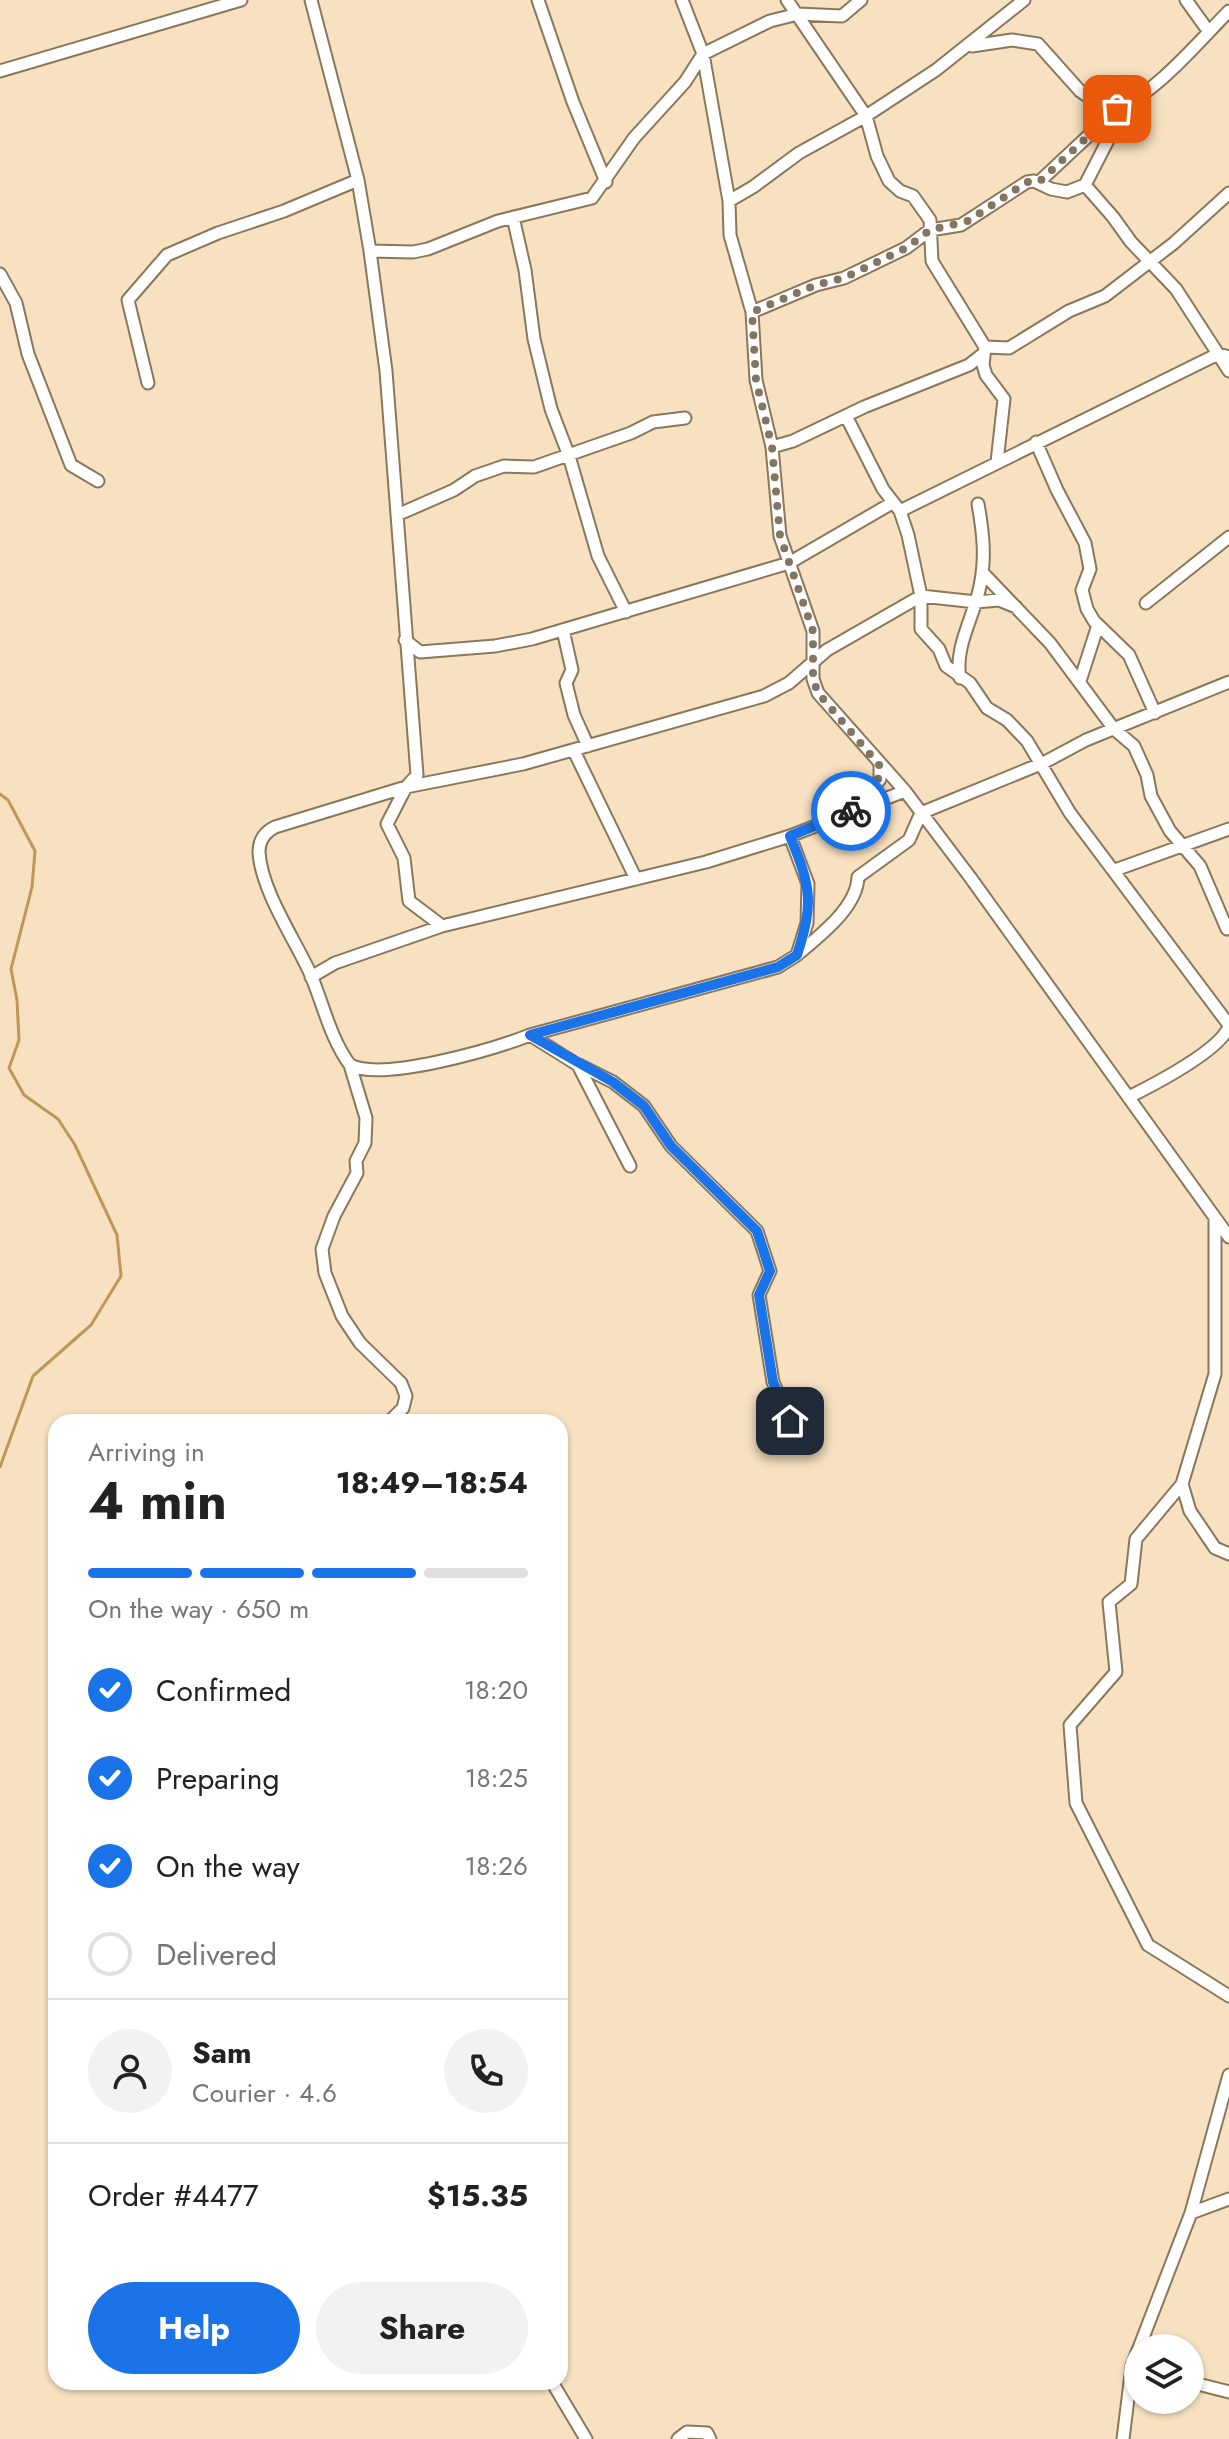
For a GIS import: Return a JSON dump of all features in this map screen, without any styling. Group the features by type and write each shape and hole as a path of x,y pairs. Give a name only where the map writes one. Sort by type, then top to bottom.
{"street":[{"path":"0,71 241,0"},
{"path":"311,0 358,180 386,371 417,775 406,787 387,824 404,858 409,901 442,926"},
{"path":"538,0 573,102 606,182"},
{"path":"682,0 703,54 729,201 730,235 752,312 756,380 772,447 780,536 813,631 813,679 818,693 905,791 1229,1237"},
{"path":"787,0 866,116 889,181 900,191 913,196 930,220 932,261 984,351 986,375 1000,391 1005,405 997,462"},
{"path":"370,251 428,249 452,237 513,217 581,202 598,194 634,138 685,82 703,54 758,26 798,14 842,16 861,0"},
{"path":"729,201 799,153 866,116 970,46 1024,0"},
{"path":"1186,0 1209,32"},
{"path":"1039,182 1229,13"},
{"path":"970,46 1012,40 1038,44 1090,100 1109,111 1122,107"},
{"path":"752,312 816,285 844,278 906,248 930,230 961,225 1027,182 1039,182 1051,189 1067,192 1085,185 1090,181 1122,107"},
{"path":"148,383 128,300 167,255 358,180"},
{"path":"1085,185 1149,262 1176,289 1223,355 1229,371"},
{"path":"772,447 793,441 969,365 984,351 1016,344 1069,311 1105,296 1229,193"},
{"path":"513,217 525,270 534,339 551,409 569,456 598,556 626,612"},
{"path":"0,274 16,303 28,354 71,465 98,481"},
{"path":"405,640 420,652 495,646 563,630 789,563 896,507 1223,355"},
{"path":"846,416 896,507 921,596 921,629 939,649 946,666 970,683 987,708 1016,729 1043,763 1070,813 1229,1026 1222,1038 1175,1073 1129,1097"},
{"path":"397,515 489,471 504,466 534,467 631,433 653,422 685,418"},
{"path":"1036,442 1085,543 1090,569 1082,590 1087,609 1098,625 1129,655 1155,713"},
{"path":"960,678 957,661 982,572 983,532 978,504"},
{"path":"1146,603 1229,537"},
{"path":"982,572 1050,643 1114,729 1134,746 1147,775 1151,796 1170,831 1200,866 1227,929"},
{"path":"397,1414 403,1408 406,1396 401,1383 360,1343 342,1316 325,1273 322,1249 334,1216 357,1173 356,1161 365,1143 366,1118 350,1065 266,882 259,851 261,839 275,827 406,787 574,751 764,696 789,683 827,650 921,596 976,602 999,600 1016,607"},
{"path":"1080,681 1098,625"},
{"path":"563,630 572,670 566,683 574,715 588,746"},
{"path":"350,1065 374,1071 478,1052 778,967 797,955 844,908 857,889 858,877 909,840 921,813 1229,682"},
{"path":"574,751 636,879"},
{"path":"860,807 880,779 880,766"},
{"path":"311,977 335,963 442,926 706,862 790,836 905,791"},
{"path":"1115,870 1229,829"},
{"path":"790,836 808,884 807,923 797,955"},
{"path":"530,1035 578,1065 613,1082 644,1106 671,1146 757,1231 770,1271 759,1295 773,1382 790,1421"},
{"path":"578,1065 630,1166"},
{"path":"1215,1218 1215,1374 1182,1484 1136,1539 1131,1584 1109,1602 1116,1672 1070,1725 1076,1803 1148,1945 1229,1996"},
{"path":"1182,1484 1190,1511 1215,1548 1229,1554"},
{"path":"1144,2334 1191,2213 1229,2075"},
{"path":"1191,2213 1229,2199"},
{"path":"1204,2386 1229,2392"},
{"path":"557,2390 586,2439"},
{"path":"1123,2439 1127,2414"},
{"path":"678,2439 687,2432 707,2433 710,2439"}],"waterway":[{"path":"0,794 8,800 35,851 32,887 11,969 17,1000 19,1040 9,1068 24,1095 58,1119 75,1145 117,1235 121,1276 91,1325 33,1376 0,1467"}],"way so far":[{"path":"851,811 860,807 880,779 880,766 818,693 813,679 813,631 780,536 772,447 756,380 752,312 816,285 844,278 906,248 930,230 961,225 1027,182 1039,182 1117,109"}],"route":[{"path":"790,1421 773,1382 759,1295 770,1271 757,1231 671,1146 644,1106 613,1082 578,1065 530,1035 778,967 797,955 807,923 808,884 790,836 851,811"}]}
